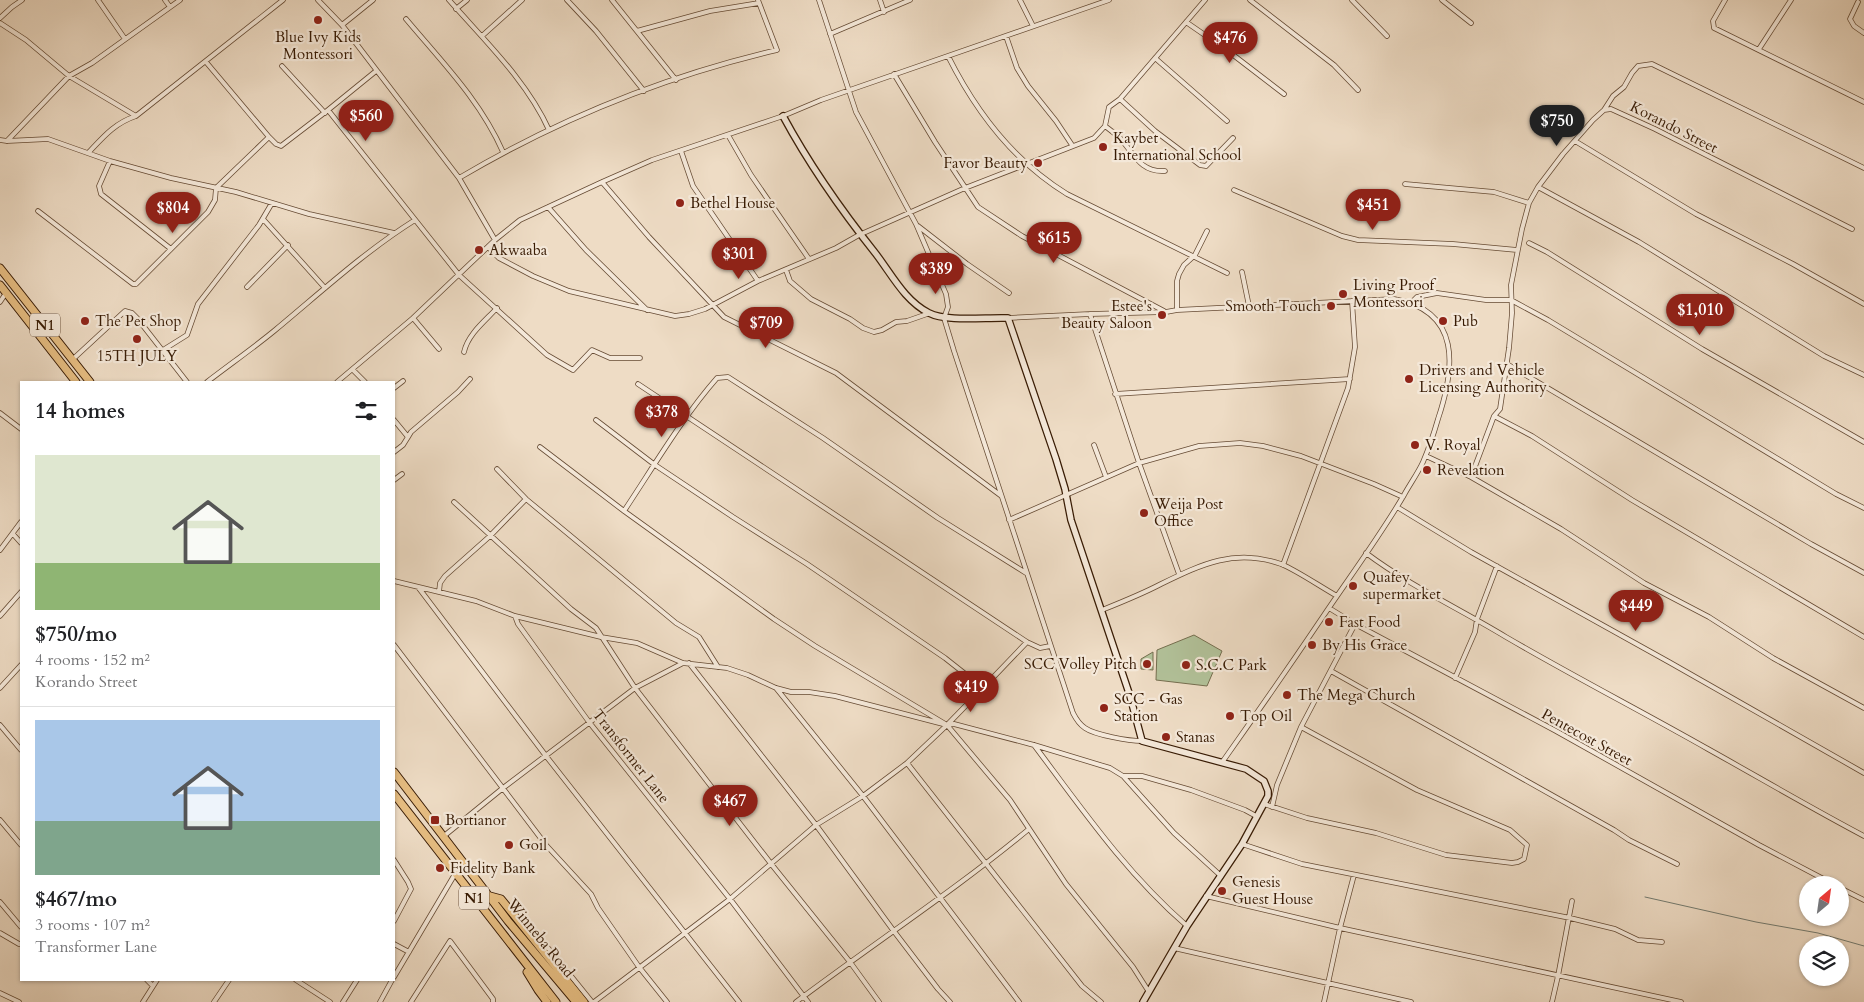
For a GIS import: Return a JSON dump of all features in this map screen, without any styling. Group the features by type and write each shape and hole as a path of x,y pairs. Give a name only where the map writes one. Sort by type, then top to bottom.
{"highway":[{"name":"N1","path":"0,268 89,381"},
{"name":"N1","path":"0,285 75,381"},
{"name":"Winneba Road","path":"395,773 490,896 576,1002"},
{"name":"Winneba Road","path":"395,795 556,1002"},
{"path":"490,896 501,899 584,1002"},
{"path":"511,946 538,990 548,1002"}],"street":[{"path":"0,18 22,0"},
{"path":"98,0 126,39"},
{"path":"165,0 170,7"},
{"path":"7,141 69,76 92,63 180,0"},
{"path":"90,152 109,130 123,120 136,116 283,0"},
{"path":"318,0 342,25 459,178 495,240"},
{"path":"342,25 373,0"},
{"path":"449,0 482,36 534,102 549,130"},
{"path":"456,9 467,0"},
{"path":"482,36 522,0"},
{"path":"567,0 596,31 644,91"},
{"path":"612,0 676,80"},
{"path":"819,0 856,112 916,224 946,294 948,307 944,318 1026,574 1073,713 1078,722 1086,729 1098,734 1142,741 1223,761 1246,769 1264,781 1268,791 1268,796 1242,844 1187,926 1143,1002"},
{"path":"880,0 884,12"},
{"path":"830,34 910,0"},
{"path":"1020,0 1033,26"},
{"path":"338,381 413,318 495,240 520,220 652,160 783,116 849,90 1109,0"},
{"path":"488,247 499,258 568,291 675,316 697,312 758,281 836,248 859,235 966,188 1094,138 1105,126 1109,107 1120,99 1205,0"},
{"path":"1250,0 1334,65 1358,90"},
{"path":"1352,0 1387,36"},
{"path":"1442,0 1471,23"},
{"path":"1725,0 1712,21 1714,28 1864,102"},
{"path":"1759,50 1791,0"},
{"path":"459,178 503,152 549,130 644,91 778,50 758,1 710,11 637,31"},
{"path":"1858,2 1850,20 1864,34"},
{"path":"406,19 451,70 493,130 503,152"},
{"path":"1186,22 1284,94"},
{"path":"0,23 26,40 69,76 136,116"},
{"path":"1006,36 1017,68 1028,86 1056,121 1072,145"},
{"path":"948,56 962,84 989,124 1026,165 1045,181 1067,194 1227,273"},
{"path":"1155,58 1227,121"},
{"path":"206,62 276,144 281,146 376,71"},
{"path":"1471,477 1494,416 1500,409 1512,313 1511,285 1517,250 1530,204 1538,187 1550,170 1604,110 1613,96 1624,87 1638,66 1652,64 1864,168"},
{"path":"282,66 327,111 459,275 547,355 574,370 592,350 610,358 640,358"},
{"path":"894,74 935,142 978,207 1022,236 1166,312"},
{"path":"1120,99 1155,131 1200,165 1206,166 1234,138"},
{"name":"Korando Street","path":"1604,110 1611,109 1655,129 1852,228"},
{"path":"783,116 821,181 859,235 914,303 930,313 944,318 1008,318 1166,312 1394,299 1426,309 1440,325 1448,343 1449,356 1446,394 1426,456 1397,507 1366,554 1223,761"},
{"path":"1105,126 1119,137 1131,154 1150,170 1165,170"},
{"path":"728,135 751,175 809,259"},
{"path":"38,211 135,284 212,207 216,188 270,137"},
{"path":"0,140 48,139 90,152 110,161 171,178 216,188 309,214 394,233"},
{"path":"1575,141 1696,214 1793,264 1864,304"},
{"path":"681,151 692,186 758,281"},
{"path":"110,161 99,186 101,194 171,249"},
{"path":"602,182 649,237 724,317 836,372 1000,494"},
{"path":"1405,184 1494,192 1530,204"},
{"path":"1538,187 1655,251 1824,356 1864,375"},
{"path":"1234,190 1350,238 1517,250"},
{"path":"163,350 187,335 198,304 263,219 272,203"},
{"path":"548,207 586,250 648,311"},
{"path":"263,219 325,288"},
{"path":"208,381 273,332 394,233 415,220"},
{"path":"916,224 967,264 1009,293"},
{"path":"1177,310 1177,281 1184,265 1193,256 1207,231"},
{"path":"1529,244 1547,252 1702,349 1864,442"},
{"path":"247,287 288,245"},
{"path":"786,270 790,281 811,299 874,332 896,322 907,321 930,313"},
{"path":"1242,272 1249,306"},
{"path":"0,302 6,293"},
{"path":"1411,303 1417,297 1437,293 1486,300 1511,300 1548,320 1836,494 1864,508"},
{"path":"1282,565 1345,398 1355,347 1352,302"},
{"path":"464,352 467,342 475,330 497,308"},
{"path":"72,360 125,311 132,313 137,318 186,381"},
{"path":"1090,314 1115,394 1179,574"},
{"path":"413,318 439,348"},
{"path":"1008,318 1056,460 1072,520 1130,696 1142,741"},
{"path":"1507,364 1811,544 1864,573"},
{"path":"353,370 364,381"},
{"path":"624,511 687,416 718,378 728,377 823,438 938,518 1026,574"},
{"path":"395,451 403,445 409,434 458,392 470,379"},
{"path":"1115,394 1350,379"},
{"path":"395,387 403,381"},
{"path":"638,384 1027,642 1040,648 1050,646"},
{"path":"0,412 20,428"},
{"path":"1494,416 1532,436 1632,500 1864,638"},
{"path":"596,420 655,465 808,564 945,658 983,688"},
{"path":"395,421 408,437"},
{"path":"1009,520 1139,463 1199,446 1240,443 1282,450 1374,484 1403,497"},
{"path":"1094,445 1106,478"},
{"path":"540,447 624,511 782,624 947,725 1010,800 1066,884 1134,967 1149,992"},
{"path":"1426,456 1471,477 1561,529 1644,582 1708,617 1773,658 1864,708"},
{"path":"497,469 526,499 676,623 699,637 718,667"},
{"path":"395,479 402,474"},
{"path":"439,592 440,583 445,576 490,536 526,499"},
{"path":"454,502 570,609 596,628 635,688 850,962 879,1002"},
{"path":"1397,507 1444,536 1864,773"},
{"path":"0,550 20,524"},
{"path":"13,534 20,542"},
{"path":"1366,554 1407,581 1864,836"},
{"path":"1102,610 1140,594 1179,574 1234,557 1256,558 1282,565 1337,596"},
{"path":"1455,678 1475,632 1477,619 1498,566"},
{"path":"395,580 476,601 515,616 601,638 637,642 683,663 718,667 748,675 776,688 791,692 809,692 835,696 947,725 954,724 1034,745 1110,768 1123,776 1174,833 1221,876"},
{"path":"418,587 546,756 739,1002"},
{"path":"0,616 20,593"},
{"name":"Pentecost Street","path":"1329,608 1355,624 1556,731 1818,876"},
{"name":"Transformer Lane","path":"515,616 518,624 590,722 730,899 808,1002"},
{"path":"1272,807 1277,785 1301,727 1355,624"},
{"path":"535,941 548,948 593,1002 730,899 772,865 816,825 863,796 907,763 947,725 1027,642"},
{"path":"395,646 546,845 586,888 639,967 667,1002"},
{"path":"444,836 459,826 502,788 635,688 683,663"},
{"path":"689,663 816,825 893,930 950,1002"},
{"path":"0,688 20,668"},
{"path":"1331,671 1629,840 1677,864"},
{"path":"776,688 941,897 1018,1002"},
{"path":"0,725 20,749"},
{"path":"1264,804 1307,818 1376,833 1457,857 1512,863 1524,859 1527,845 1510,830 1416,790 1301,727"},
{"path":"1034,745 1126,866 1150,893 1187,926"},
{"path":"907,763 1082,986 1101,1002"},
{"path":"1123,776 1142,776 1191,790 1256,816"},
{"path":"0,820 20,844"},
{"path":"796,1002 893,930 987,864 1029,829"},
{"path":"1242,844 1288,860 1570,918 1615,929 1638,940 1662,942"},
{"path":"395,862 411,889 395,918"},
{"path":"395,976 455,874"},
{"path":"1324,1002 1327,982 1354,875"},
{"path":"1849,892 1864,900"},
{"path":"1206,896 1340,928 1681,1002"},
{"path":"1552,1002 1572,901"},
{"path":"0,902 20,925"},
{"path":"0,933 20,944"},
{"path":"411,1002 450,940 493,999 493,1002"},
{"path":"395,945 409,952"},
{"path":"1174,948 1411,1002"},
{"path":"148,981 153,986"},
{"path":"143,1002 156,981"},
{"path":"214,1002 228,981"},
{"path":"298,981 330,1002"},
{"path":"343,1002 356,981"},
{"path":"380,1002 392,981"},
{"path":"0,993 10,1000 19,1002"}],"green space":[{"name":"S.C.C Park","path":"1194,635 1222,651 1207,686 1156,680 1157,650"},
{"name":"SCC Volley Pitch","path":"1153,652 1153,670 1141,669 1141,659"}],"waterway":[{"path":"1645,897 1756,922 1818,933 1864,946"}],"place":[{"name":"Blue Ivy Kids Montessori","path":"318,20"},
{"name":"Kaybet International School","path":"1103,147"},
{"name":"Favor Beauty","path":"1038,163"},
{"name":"Bethel House","path":"680,203"},
{"name":"Akwaaba","path":"479,250"},
{"name":"Living Proof Montessori","path":"1343,294"},
{"name":"Smooth Touch","path":"1331,306"},
{"name":"Estee's Beauty Saloon","path":"1162,315"},
{"name":"The Pet Shop","path":"85,321"},
{"name":"Pub","path":"1443,321"},
{"name":"15TH JULY","path":"137,339"},
{"name":"Drivers and Vehicle Licensing Authority","path":"1409,379"},
{"name":"V. Royal","path":"1415,445"},
{"name":"Revelation","path":"1427,470"},
{"name":"Weija Post Office","path":"1144,513"},
{"name":"Quafey supermarket","path":"1353,586"},
{"name":"Fast Food","path":"1329,622"},
{"name":"By His Grace","path":"1312,645"},
{"name":"SCC Volley Pitch","path":"1147,664"},
{"name":"S.C.C Park","path":"1186,665"},
{"name":"The Mega Church","path":"1287,695"},
{"name":"SCC - Gas Station","path":"1104,708"},
{"name":"Top Oil","path":"1230,716"},
{"name":"Stanas","path":"1166,737"},
{"name":"Bortianor","path":"435,820"},
{"name":"Goil","path":"509,845"},
{"name":"Fidelity Bank","path":"440,868"},
{"name":"Genesis Guest House","path":"1222,891"}]}
